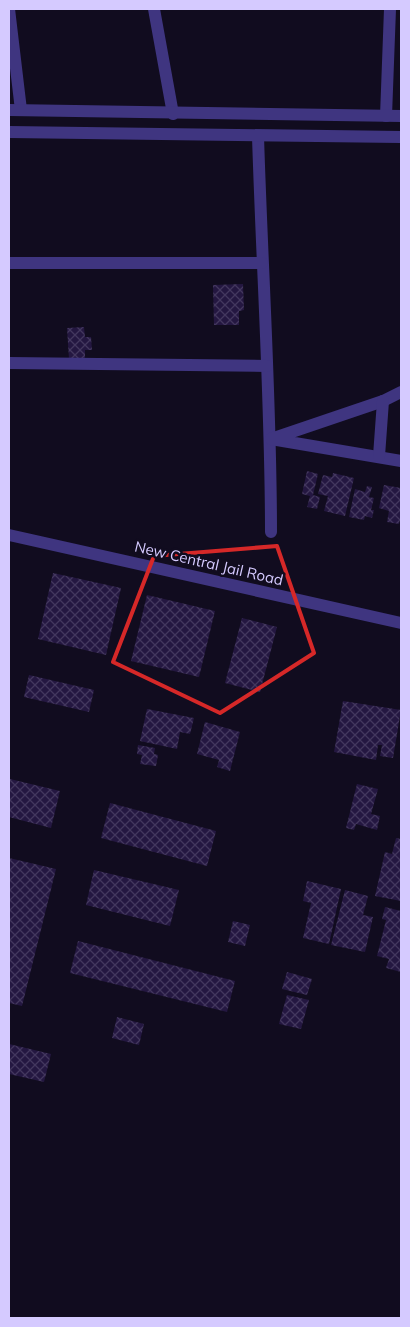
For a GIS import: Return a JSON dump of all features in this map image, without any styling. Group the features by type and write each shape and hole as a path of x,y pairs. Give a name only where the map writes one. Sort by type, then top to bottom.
{"street":[{"path":"9,9 15,110 173,114 401,116"},
{"path":"154,9 173,114"},
{"path":"386,116 390,9"},
{"path":"343,115 344,137"},
{"path":"9,132 401,137"},
{"path":"258,136 271,439 272,532"},
{"path":"9,263 262,263"},
{"path":"9,363 267,366"},
{"path":"271,439 383,401 401,392"},
{"path":"379,456 383,401"},
{"path":"271,439 401,461"},
{"name":"New Central Jail Road","path":"9,535 401,623"}],"highlighted area":[{"path":"277,546 314,653 220,713 113,662 154,556"}],"building":[{"path":"243,284 244,310 239,311 239,325 214,325 213,285"},
{"path":"84,327 85,337 91,337 92,350 85,350 85,358 69,359 67,328"},
{"path":"307,471 318,474 313,495 320,497 317,509 307,507 310,496 302,494"},
{"path":"333,473 354,478 345,516 324,511 328,496 318,494 323,475 332,477"},
{"path":"384,485 401,488 401,516 399,524 387,522 389,511 379,508"},
{"path":"367,486 372,487 369,497 374,498 371,510 374,510 372,518 365,516 364,520 349,517 355,489 365,492"},
{"path":"53,573 121,588 106,655 38,639"},
{"path":"147,595 215,611 199,677 131,661"},
{"path":"242,618 277,627 260,692 225,683"},
{"path":"29,675 94,690 89,712 24,697"},
{"path":"343,701 401,710 393,758 380,756 382,745 378,745 376,760 334,752"},
{"path":"147,709 194,718 190,734 180,732 177,749 140,741"},
{"path":"205,722 240,732 230,771 217,767 219,760 197,754"},
{"path":"138,745 155,748 154,754 158,755 156,766 140,764 142,755 137,754"},
{"path":"10,779 60,791 51,828 9,817"},
{"path":"357,784 378,789 371,814 380,816 377,830 356,824 354,830 346,828"},
{"path":"110,803 216,831 207,866 101,838"},
{"path":"396,838 401,839 401,901 375,896 385,852 392,854"},
{"path":"9,858 56,869 22,1006 9,1003"},
{"path":"94,870 179,890 170,926 86,905"},
{"path":"307,881 341,889 329,944 303,938 311,903 303,901"},
{"path":"345,890 368,896 363,915 373,917 365,952 331,945"},
{"path":"385,907 401,911 401,972 386,968 389,959 377,956 386,920 382,919"},
{"path":"233,921 250,925 245,946 228,942"},
{"path":"78,941 235,981 227,1012 70,973"},
{"path":"287,972 312,979 307,995 282,989"},
{"path":"287,995 309,1000 301,1029 279,1024"},
{"path":"117,1017 144,1024 139,1045 112,1038"},
{"path":"9,1044 51,1054 44,1082 9,1074"}]}
